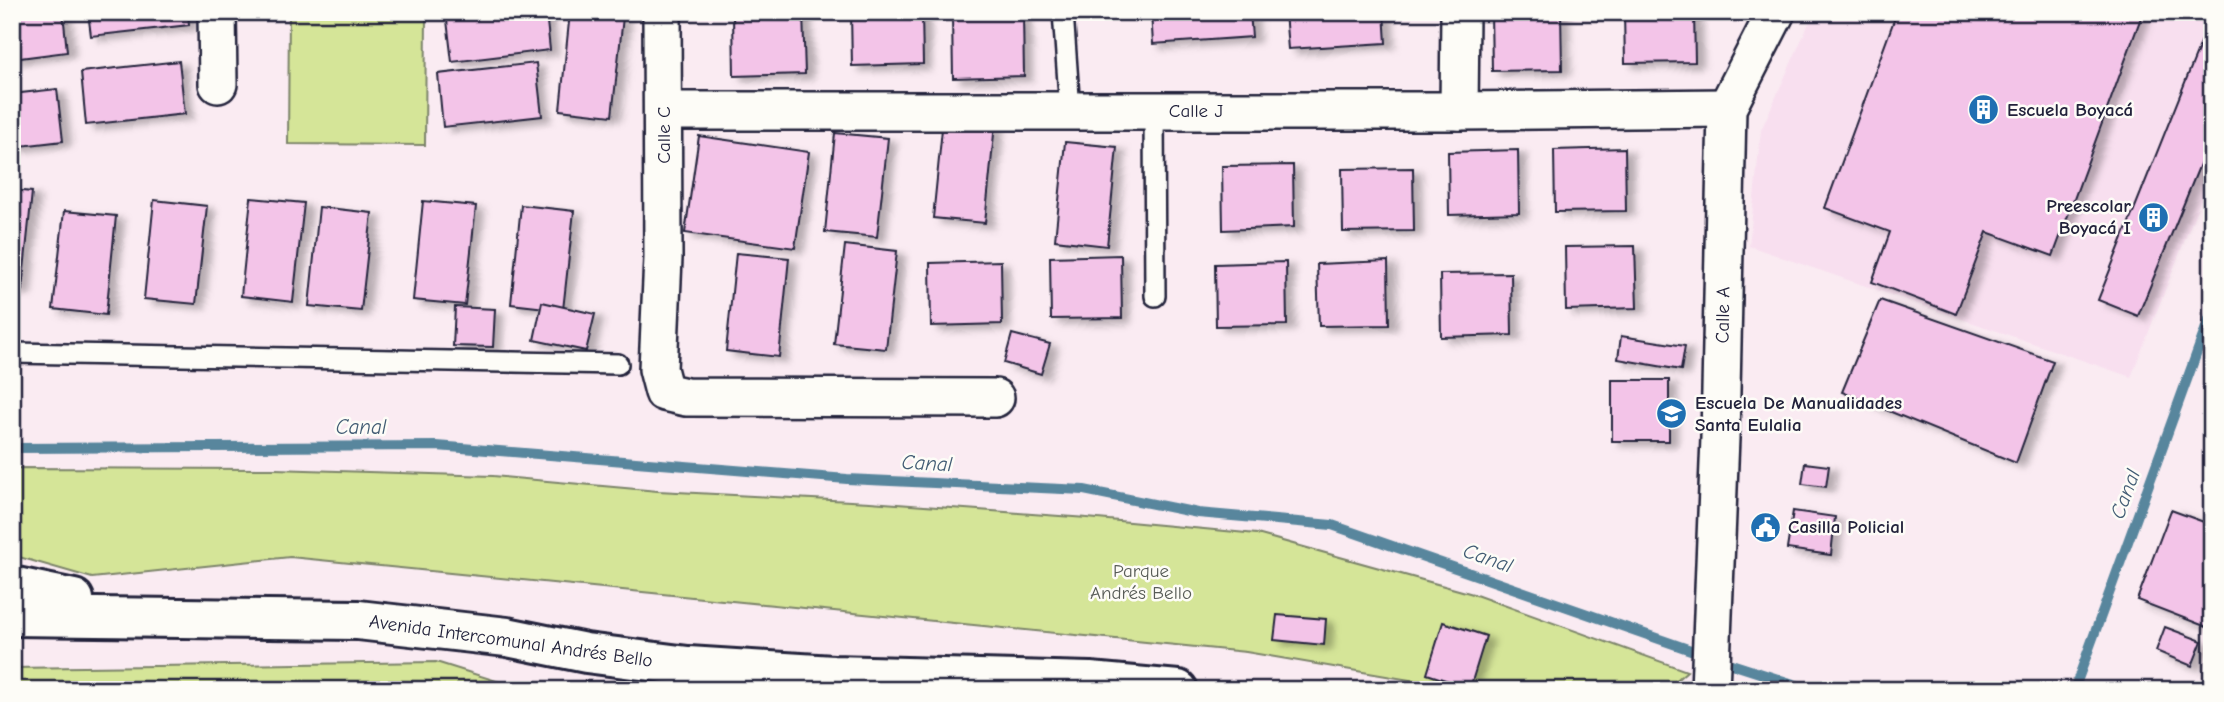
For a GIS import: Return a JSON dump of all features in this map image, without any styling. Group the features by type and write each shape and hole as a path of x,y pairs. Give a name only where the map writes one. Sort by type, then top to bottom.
{"main road":[{"path":"12,586 101,603 120,617"},
{"name":"Avenida Intercomunal Andrés Bello","path":"23,620 120,617 358,620 507,637 586,653 688,666 833,675 1090,682 1178,690"}],"street":[{"path":"216,12 218,84"},
{"name":"Calle C","path":"662,12 663,258 658,369 664,392 686,397 995,398"},
{"path":"1459,111 1460,12"},
{"name":"Calle A","path":"1710,690 1714,629 1727,108 1776,12"},
{"name":"Calle J","path":"664,111 1459,111 1727,108"}],"lane":[{"path":"1063,12 1070,111"},
{"path":"1154,111 1155,296"},
{"path":"12,353 618,364"}],"shaded area":[{"path":"1814,12 2212,12 2212,171 2131,377 1749,246 1761,130"}],"green space":[{"path":"289,12 426,12 425,145 288,144"},
{"name":"Parque Andrés Bello","path":"12,468 275,469 493,476 658,491 870,502 1087,518 1257,534 1473,594 1687,671 1665,690 1468,690 1246,652 290,557 92,578 12,555"},
{"path":"436,662 525,690 12,690 12,668"}],"building":[{"path":"12,12 63,12 67,52 12,59"},
{"path":"88,12 188,12 189,25 91,36"},
{"path":"446,12 546,12 550,50 452,62"},
{"path":"570,12 623,17 612,116 560,110"},
{"path":"803,12 805,74 734,76 733,13"},
{"path":"851,12 922,12 923,64 852,66"},
{"path":"1151,12 1250,12 1252,37 1153,44"},
{"path":"1285,12 1384,12 1386,43 1288,49"},
{"path":"1491,12 1561,12 1562,70 1492,71"},
{"path":"1624,12 1694,12 1695,62 1625,63"},
{"name":"Escuela Boyacá","path":"1897,12 2143,12 2053,256 1987,232 1956,314 1872,282 1890,232 1825,208"},
{"path":"1023,13 1024,76 953,78 952,15"},
{"name":"Preescolar Boyacá I","path":"2208,25 2212,26 2212,135 2138,316 2098,300"},
{"path":"179,61 185,114 86,125 81,72"},
{"path":"536,63 542,116 443,127 438,74"},
{"path":"57,89 63,141 12,147 12,94"},
{"path":"943,119 995,124 985,223 933,218"},
{"path":"835,133 888,138 877,237 825,232"},
{"path":"699,136 809,152 795,248 685,233"},
{"path":"1065,142 1117,147 1107,246 1055,240"},
{"path":"1625,148 1626,211 1555,212 1554,150"},
{"path":"1518,150 1519,213 1449,215 1448,152"},
{"path":"1293,165 1294,227 1223,230 1222,166"},
{"path":"1413,168 1414,231 1343,232 1342,169"},
{"path":"12,190 32,192 22,290 12,289"},
{"path":"251,198 304,203 293,302 241,296"},
{"path":"154,200 207,206 196,304 144,299"},
{"path":"423,201 476,206 465,305 413,300"},
{"path":"521,205 574,211 563,310 511,304"},
{"path":"319,207 372,213 361,311 309,306"},
{"path":"64,211 116,216 106,315 53,309"},
{"path":"845,245 897,251 886,349 834,344"},
{"path":"1635,246 1637,308 1566,310 1565,247"},
{"path":"736,253 789,258 779,357 726,351"},
{"path":"1121,255 1122,318 1051,319 1050,257"},
{"path":"1001,261 1002,324 931,326 930,263"},
{"path":"1388,261 1389,325 1319,326 1317,264"},
{"path":"1286,262 1287,325 1216,326 1215,264"},
{"path":"1511,273 1512,335 1441,337 1440,274"},
{"path":"1880,300 2053,361 2016,463 1842,392"},
{"path":"542,302 595,314 586,351 534,340"},
{"path":"455,307 495,309 493,347 453,346"},
{"path":"1012,334 1050,344 1041,374 1004,363"},
{"path":"1621,336 1685,346 1681,370 1618,359"},
{"path":"1612,380 1669,380 1669,441 1612,441"},
{"path":"1805,463 1829,466 1826,487 1802,484"},
{"path":"2171,510 2212,525 2212,629 2137,600"},
{"name":"Casilla Policial","path":"1793,511 1835,517 1831,555 1787,549"},
{"path":"1277,615 1326,619 1324,645 1274,640"},
{"path":"1443,622 1486,636 1470,688 1427,674"},
{"path":"2165,627 2202,641 2192,666 2156,651"},
{"path":"568,682 686,683 686,690 568,690"}],"waterway":[{"name":"Canal","path":"2074,690 2212,311"},
{"name":"Canal","path":"12,448 437,446 847,479 1084,490 1198,513 1332,525 1705,655"},
{"name":"Canal","path":"1719,660 1812,690"}],"place":[{"name":"Escuela Boyacá","path":"1984,110"},
{"name":"Preescolar Boyacá I","path":"2154,217"},
{"name":"Escuela De Manualidades Santa Eulalia","path":"1672,414"},
{"name":"Casilla Policial","path":"1765,527"}]}
